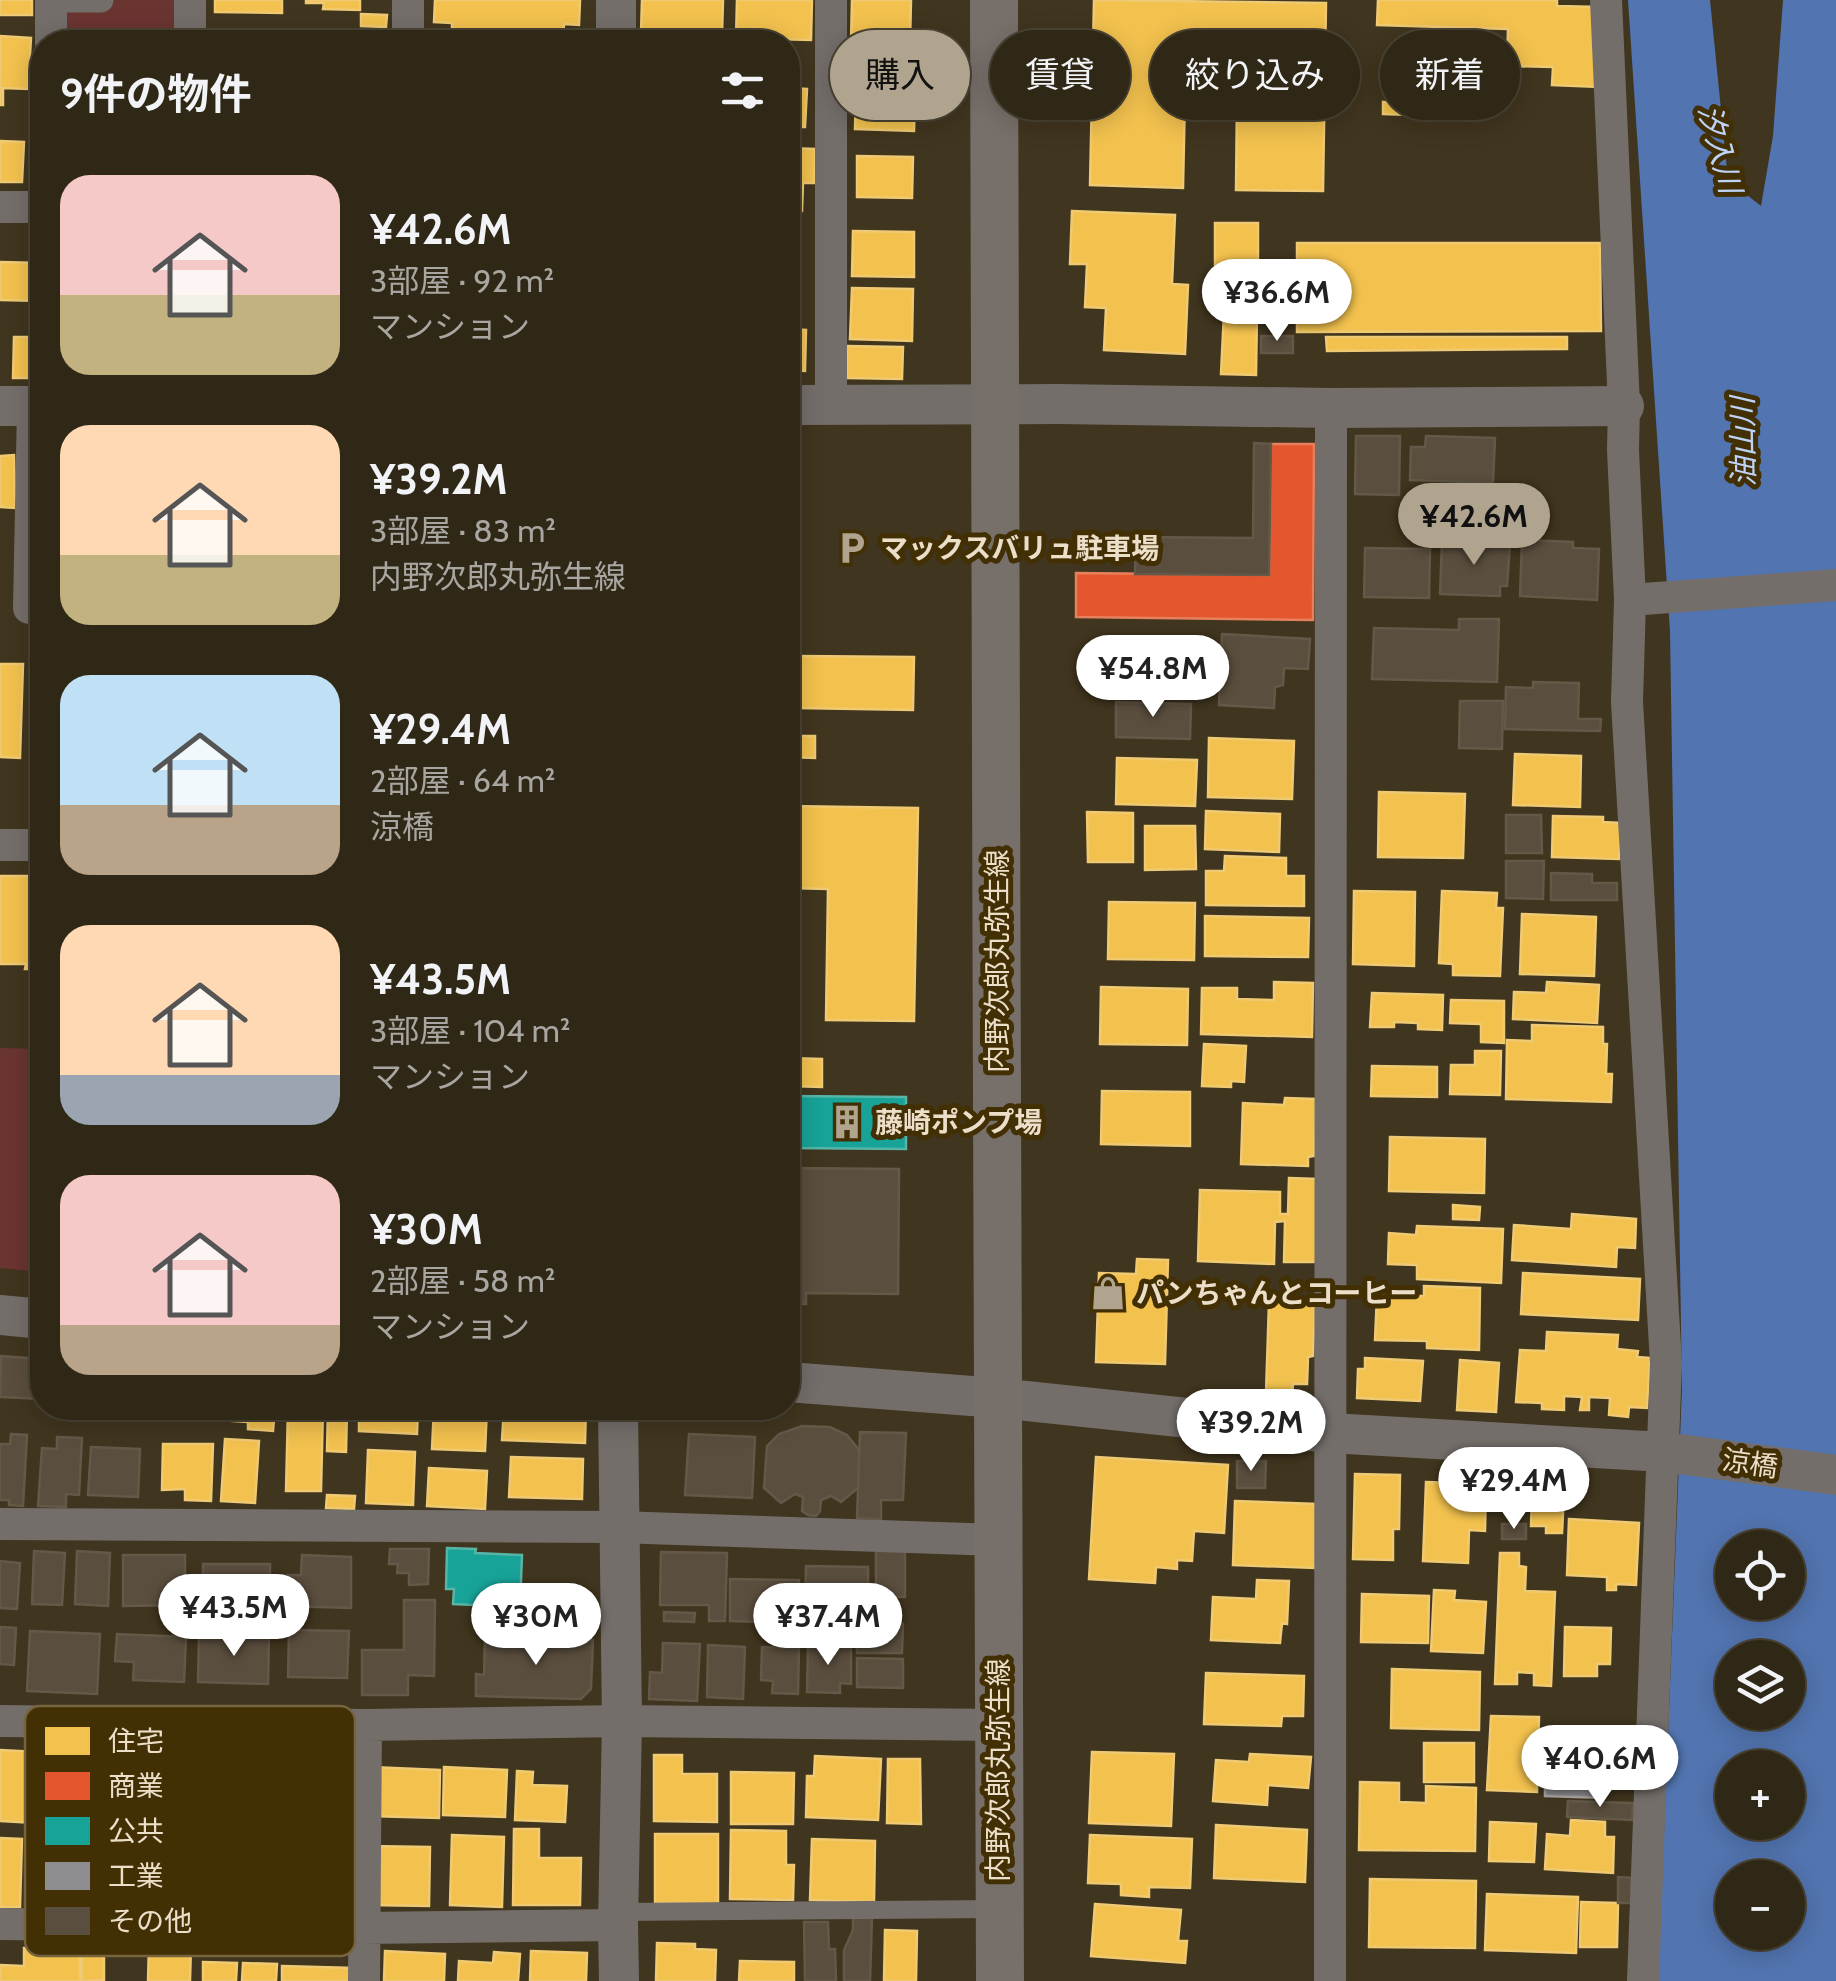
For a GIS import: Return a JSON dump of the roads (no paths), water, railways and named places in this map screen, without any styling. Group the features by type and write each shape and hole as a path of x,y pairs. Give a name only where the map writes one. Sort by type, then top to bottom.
{"main road":[{"name":"内野次郎丸弥生線","path":"994,0 1000,1981"}],"street":[{"path":"51,30 50,0 101,0"},
{"path":"190,0 190,30"},
{"path":"408,0 408,30"},
{"path":"616,0 616,30"},
{"path":"831,0 831,405"},
{"path":"1606,0 1623,450 1641,599 1628,702 1666,1363 1643,1981"},
{"path":"0,207 30,207"},
{"path":"800,405 1624,406"},
{"path":"24,608 25,406"},
{"path":"1330,1981 1331,408"},
{"path":"1641,599 1836,585"},
{"path":"0,845 30,845"},
{"path":"0,1315 30,1318"},
{"name":"涼橋","path":"800,1383 998,1398 1330,1433 1664,1452 1836,1474"},
{"path":"618,1420 622,1722 619,1981"},
{"path":"0,1524 618,1528 998,1540"},
{"path":"0,1721 25,1721"},
{"path":"355,1725 997,1725"},
{"path":"364,1981 366,1725"},
{"path":"355,1928 618,1918"},
{"path":"0,1924 25,1924"}],"lane":[{"path":"618,1918 999,1908"}],"water":[{"path":"1628,0 1710,0 1728,180 1761,206 1773,136 1783,0 1836,0 1836,1981 1658,1981 1682,1389 1670,631"}],"place":[{"name":"マックスバリュ駐車場","path":"852,548"},
{"name":"藤崎ポンプ場","path":"847,1122"},
{"name":"パンちゃんとコーヒー","path":"1108,1293"}],"water label":[{"name":"汐入川","path":"1720,149"},
{"name":"油山川","path":"1743,442"}]}
